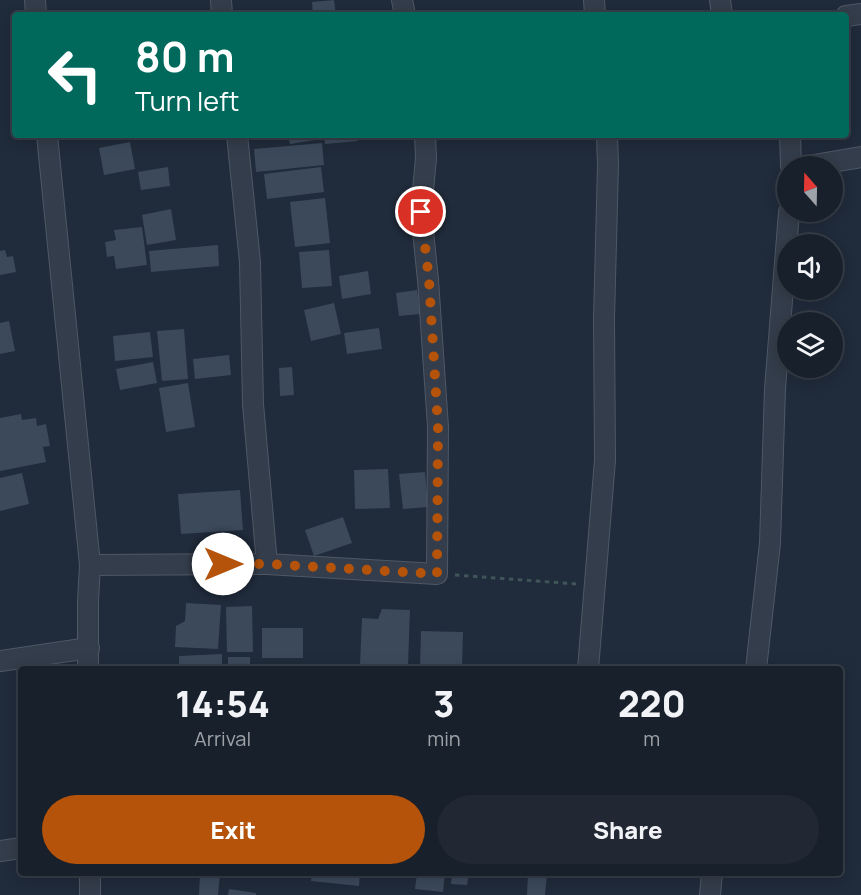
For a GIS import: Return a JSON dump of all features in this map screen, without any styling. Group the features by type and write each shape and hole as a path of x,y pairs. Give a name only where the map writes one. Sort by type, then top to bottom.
{"street":[{"path":"47,138 90,565 88,666"},
{"path":"237,138 250,262 253,404 267,564"},
{"path":"90,565 267,564 437,574 438,427 429,280 421,212 426,158 425,138"},
{"path":"588,666 605,460 604,319 607,138"},
{"path":"790,138 791,156"},
{"path":"843,160 861,157"},
{"path":"756,666 770,543 775,389 788,222"},
{"path":"0,661 89,648"},
{"path":"0,851 18,848"},
{"path":"90,876 90,895"},
{"path":"710,895 712,876"}],"path":[{"path":"437,574 594,586"}],"building":[{"path":"334,0 336,12 313,12 312,2"},
{"path":"306,10 306,12 283,12"},
{"path":"289,138 321,138 321,139 290,144"},
{"path":"324,138 358,138 358,141 325,144"},
{"path":"130,142 135,169 104,175 99,148"},
{"path":"322,143 324,165 256,172 254,149"},
{"path":"168,167 170,186 141,190 138,172"},
{"path":"321,167 324,192 267,199 264,174"},
{"path":"325,198 330,243 295,247 290,202"},
{"path":"171,209 176,240 147,245 142,215"},
{"path":"142,227 147,265 116,269 114,256 107,257 105,242 116,240 114,230"},
{"path":"218,245 219,266 151,272 149,251"},
{"path":"5,250 7,257 13,256 16,272 0,275 0,251"},
{"path":"329,250 332,286 302,288 299,252"},
{"path":"368,271 371,294 342,299 339,276"},
{"path":"417,290 420,314 399,316 396,293"},
{"path":"334,303 341,334 311,341 304,310"},
{"path":"9,321 15,351 0,354 0,323"},
{"path":"379,328 382,349 347,354 344,333"},
{"path":"184,329 188,379 162,381 157,331"},
{"path":"150,332 153,357 115,361 113,336"},
{"path":"229,355 231,375 195,379 193,359"},
{"path":"153,362 157,383 120,390 116,369"},
{"path":"292,367 294,395 280,396 279,368"},
{"path":"188,383 195,427 166,432 159,388"},
{"path":"21,414 22,420 36,418 37,426 46,424 50,446 43,447 46,462 0,471 0,418"},
{"path":"388,469 390,508 355,509 354,470"},
{"path":"425,472 428,507 403,509 399,474"},
{"path":"22,473 29,504 0,511 0,478"},
{"path":"240,490 243,530 181,534 178,494"},
{"path":"343,517 352,543 314,556 305,530"},
{"path":"186,603 221,605 218,649 175,647 176,626 185,621"},
{"path":"252,606 253,652 227,652 226,607"},
{"path":"382,609 410,610 408,666 360,664 362,618 378,619"},
{"path":"262,628 303,628 303,658 262,658"},
{"path":"421,631 463,632 462,666 420,666"},
{"path":"222,654 222,666 179,666 179,656"},
{"path":"228,657 250,657 250,666 228,666"},
{"path":"200,876 220,876 218,895 199,895"},
{"path":"312,876 360,876 359,886 311,881"},
{"path":"417,876 445,876 443,892 415,889"},
{"path":"452,876 468,876 467,885 451,884"},
{"path":"528,876 547,876 545,895 527,895"},
{"path":"229,889 256,893 256,895 228,895"}],"route":[{"path":"223,564 267,564 437,574 438,427 429,280 421,212"}]}
